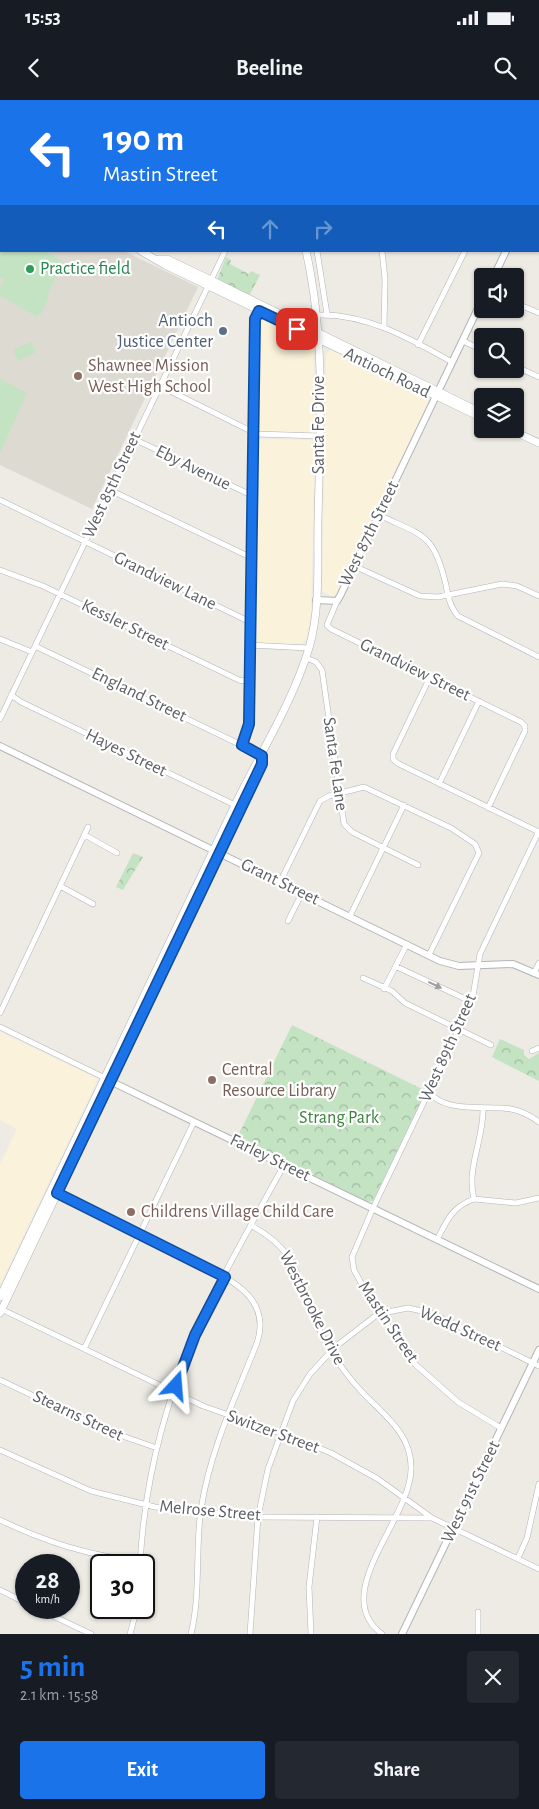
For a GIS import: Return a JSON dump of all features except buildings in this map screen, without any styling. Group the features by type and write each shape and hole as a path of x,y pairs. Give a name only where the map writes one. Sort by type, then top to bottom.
{"main road":[{"name":"Antioch Road","path":"143,252 158,259 165,265 210,283 474,409"},
{"name":"Santa Fe Drive","path":"306,252 318,315 319,336 320,436 316,600"},
{"name":"Antioch Road","path":"437,393 474,414"},
{"path":"524,436 539,443"},
{"name":"West 87th Street","path":"1,1310 54,1192 238,807 259,770 262,756 296,685 306,658 316,600"},
{"name":"West 87th Street","path":"0,1296 54,1192"}],"street":[{"path":"158,259 162,252"},
{"name":"West 85th Street","path":"0,720 225,252"},
{"path":"317,252 327,314"},
{"path":"382,252 385,279 384,328"},
{"path":"418,345 464,252"},
{"path":"498,268 506,252"},
{"path":"524,307 539,313"},
{"path":"242,745 249,724 255,319 260,308"},
{"path":"318,315 352,316 384,328 452,362"},
{"name":"West 87th Street","path":"316,600 337,601 474,317"},
{"path":"463,341 474,346"},
{"path":"524,370 539,377"},
{"path":"160,386 265,435 320,436"},
{"name":"Eby Avenue","path":"134,439 252,496"},
{"path":"110,490 252,558"},
{"name":"Grandview Lane","path":"0,500 250,622"},
{"path":"379,515 415,532 430,542 441,562 454,612 464,620 539,657"},
{"path":"354,566 415,595 429,597 502,584 517,586 539,596"},
{"name":"Kessler Street","path":"0,570 60,594 239,680 249,682"},
{"name":"Grandview Street","path":"337,601 327,625 331,629 479,701 521,722 525,726 525,731 488,808"},
{"path":"0,639 32,652"},
{"path":"250,645 309,648"},
{"name":"England Street","path":"35,646 262,756"},
{"name":"Santa Fe Lane","path":"306,658 316,662 322,670 343,820 347,829 418,865"},
{"path":"430,677 393,754 393,759 439,784 539,832"},
{"name":"Hayes Street","path":"12,695 21,702 238,807"},
{"path":"439,784 479,701"},
{"name":"Grant Street","path":"0,746 454,966 512,964 537,974"},
{"path":"280,882 320,800 324,797 364,788 451,828 475,844 479,853 429,955"},
{"path":"350,916 404,805"},
{"path":"0,1013 88,827"},
{"name":"West 89th Street","path":"373,1208 472,1002 480,954 539,832"},
{"path":"85,835 117,853"},
{"path":"60,886 93,904"},
{"path":"288,921 302,893"},
{"path":"384,989 408,944"},
{"path":"537,974 539,963"},
{"path":"397,967 472,1002"},
{"path":"363,978 392,991 406,1003 491,1045"},
{"name":"Farley Street","path":"0,1028 539,1289"},
{"path":"532,1050 539,1048"},
{"path":"429,1091 433,1097 456,1105 511,1109 530,1116 539,1122"},
{"path":"474,1199 472,1171 481,1137 483,1108"},
{"path":"84,1349 194,1122"},
{"path":"141,1554 145,1504 157,1448 195,1335 284,1165"},
{"path":"54,1192 225,1277 252,1299 258,1311 260,1328 258,1344 228,1416 208,1472 201,1513 191,1634"},
{"path":"437,1240 451,1212 460,1205 474,1199 516,1203 539,1198"},
{"name":"Mastin Street","path":"373,1208 352,1257 354,1270 378,1314 402,1349 428,1378 458,1402 502,1428"},
{"name":"Westbrooke Drive","path":"252,1226 271,1237 286,1251 296,1270 315,1321 331,1351 350,1378 393,1422 405,1439 412,1467 409,1487 369,1573 363,1592 365,1612 371,1623 382,1634"},
{"name":"Wedd Street","path":"378,1314 398,1308 426,1311 536,1364"},
{"name":"Switzer Street","path":"1,1310 174,1393 228,1416 281,1433 344,1460 405,1498 432,1518 539,1568"},
{"path":"250,1634 258,1517 268,1469 281,1433 301,1388 331,1351 378,1314"},
{"name":"West 91st Street","path":"402,1634 502,1428 536,1364 539,1350"},
{"name":"Stearns Street","path":"0,1380 105,1430 157,1448"},
{"name":"Melrose Street","path":"0,1450 72,1484 108,1496 201,1513 258,1517 432,1518"},
{"path":"518,1558 527,1538 539,1484"},
{"path":"311,1634 309,1587 317,1517"},
{"path":"0,1520 41,1539 74,1550 94,1554"},
{"path":"0,1590 15,1598"},
{"path":"478,1612 478,1634"},
{"path":"59,1619 91,1634"},
{"path":"130,1634 133,1619"}],"shaded area":[{"name":"Shawnee Mission West High School","path":"0,252 126,252 198,287 92,509 0,465"},
{"path":"259,316 264,316 313,341 315,428 312,433 256,431 257,321"},
{"path":"331,349 362,367 427,396 429,400 337,594 331,596 322,591 326,354"},
{"path":"259,439 312,440 315,442 311,613 306,640 301,644 257,643 253,639 254,444"},
{"path":"0,1032 98,1079 0,1285 0,1164 17,1129 0,1120"}],"green space":[{"name":"Practice field","path":"0,252 46,252 63,261 48,293 49,297 41,314 36,316 0,296 0,288 4,279 0,277"},
{"path":"226,257 231,260 230,264 249,274 251,271 260,275 249,296 217,280"},
{"path":"231,269 246,276 241,285 227,277"},
{"path":"31,342 36,352 18,361 13,350"},
{"path":"0,379 27,393 0,453"},
{"path":"133,853 143,857 123,890 116,887"},
{"name":"Strang Park","path":"292,1025 426,1091 373,1201 367,1202 238,1136"},
{"path":"500,1039 524,1050 524,1055 529,1059 539,1053 539,1081 492,1057"}],"place":[{"name":"Practice field","path":"30,269"},
{"name":"Antioch Justice Center","path":"223,331"},
{"name":"Shawnee Mission West High School","path":"78,376"},
{"name":"Central Resource Library","path":"212,1080"},
{"name":"Childrens Village Child Care","path":"131,1212"}],"route":[{"path":"176,1386 202,1319 225,1277 57,1193 262,764 262,756 242,745 249,724 255,319 259,311 297,329"}]}
